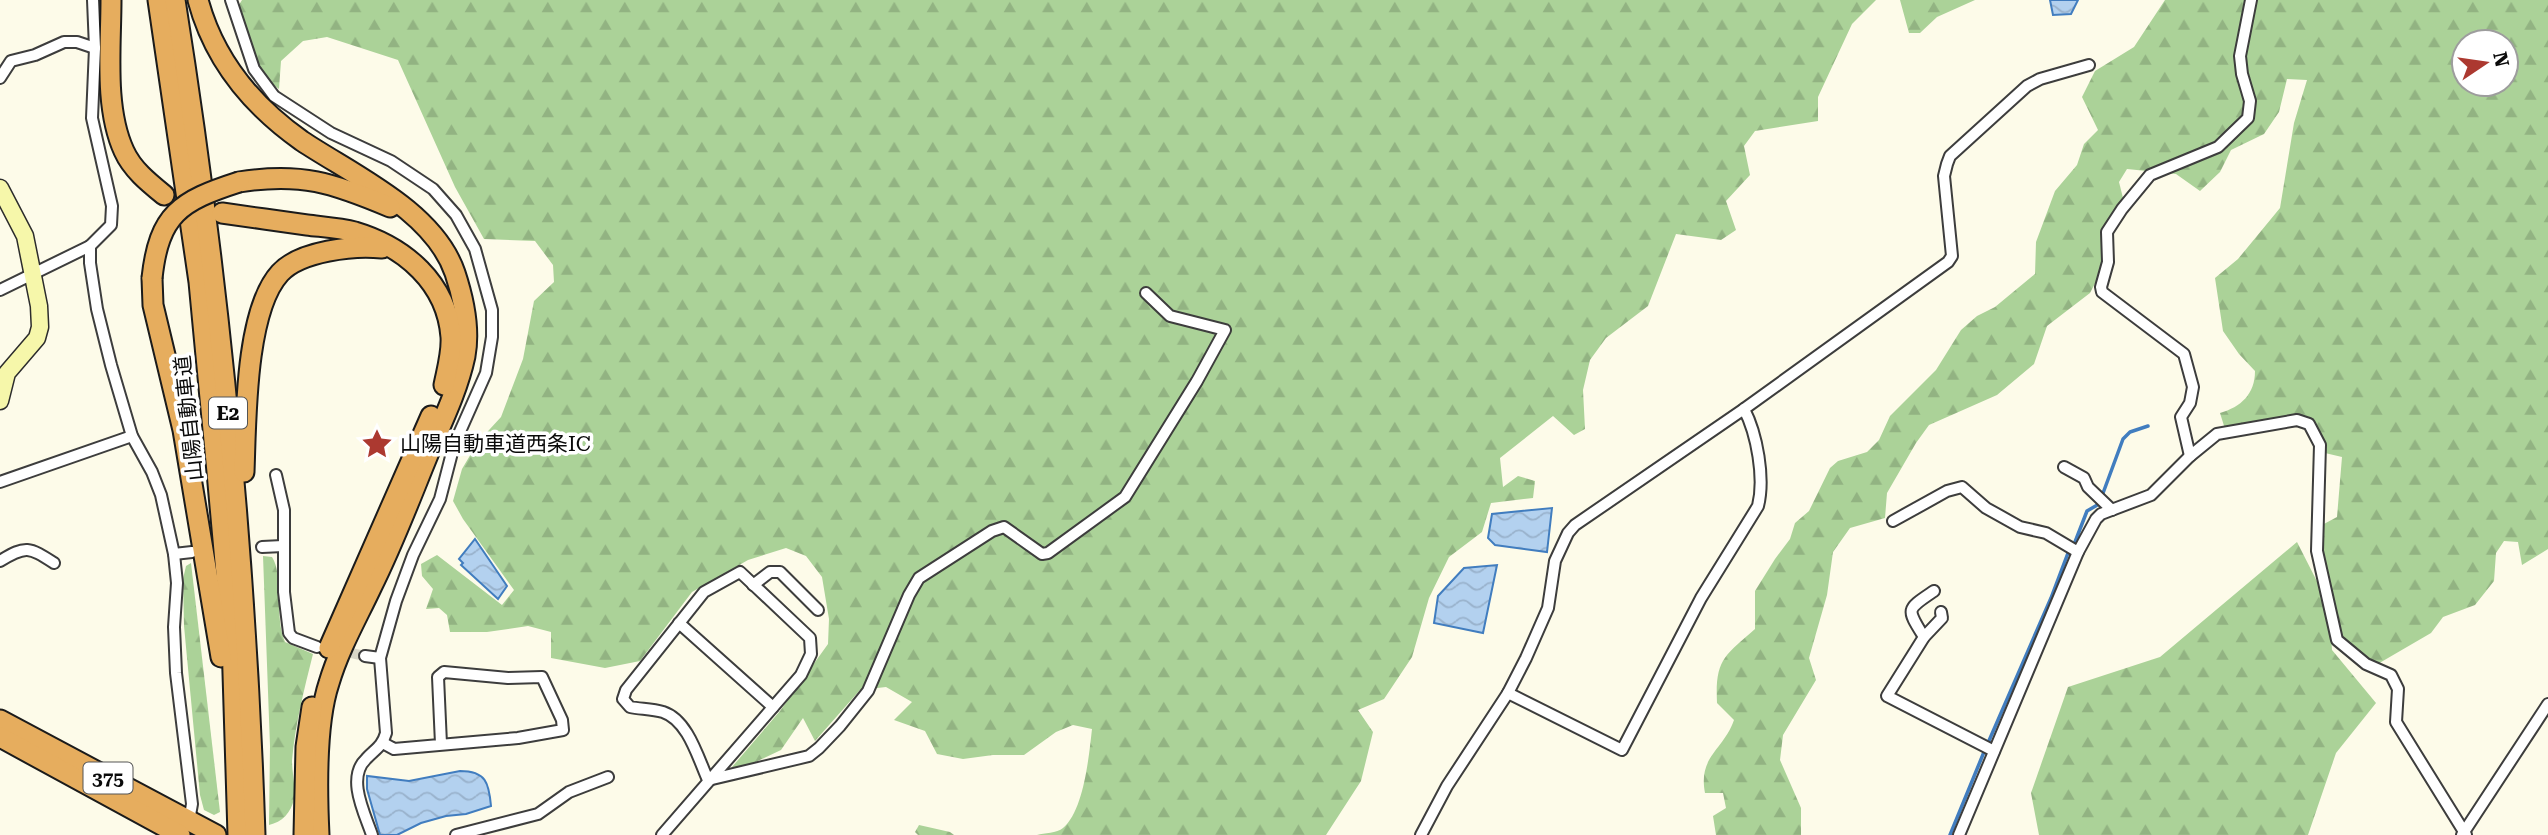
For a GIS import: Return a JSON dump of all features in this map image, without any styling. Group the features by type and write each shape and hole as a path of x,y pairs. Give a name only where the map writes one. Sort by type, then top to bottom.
{"highway":[{"path":"110,0 111,101 116,130 124,153 141,177 164,195"},
{"name":"山陽自動車道","path":"158,0 199,282 247,831"},
{"name":"山陽自動車道","path":"175,0 214,279 242,569 247,831"},
{"path":"198,0 205,25 219,56 241,87 269,115 302,141 397,201 422,224 442,249 454,270 463,299 467,328 465,356 455,389 387,556 327,686 321,748 319,835"},
{"path":"247,831 183,430 153,305 152,278 156,248 172,218 184,205 202,194 239,181 266,178 303,178 357,193 392,207 422,224"},
{"path":"222,214 353,231 378,240 411,261 435,284 451,337 444,387 324,659 306,747 304,835"},
{"path":"242,569 249,384 253,342 264,301 281,272 309,256 363,246 394,249"},
{"name":"375","path":"0,720 185,828"},
{"name":"375","path":"0,737 185,828 216,835"}],"street":[{"path":"0,290 90,246 111,225 112,206 92,118 95,48 93,0"},
{"path":"231,0 254,69 274,96 300,115 391,161 433,189 456,215 475,248 492,310 492,337 486,373 454,445 440,499 414,555 380,658 386,733 377,751 364,760 356,785 372,835"},
{"path":"2190,456 2181,417 2190,403 2193,387 2184,354 2102,292 2108,262 2107,232 2150,175 2218,147 2248,118 2250,101 2240,56 2250,0"},
{"path":"0,78 11,61 35,55 64,41 95,48"},
{"path":"1421,835 1447,786 1508,692 1548,608 1555,561 1568,533 1575,525 1744,409 1948,262 1952,256 1944,176 1950,156 2027,86 2040,79 2089,65"},
{"path":"0,188 26,236 40,327 37,338 7,373 0,401"},
{"path":"90,246 97,309 132,436 161,495 174,554 177,583 174,627 176,673 192,804 185,828"},
{"path":"708,780 808,756 819,748 868,691 898,619 919,578 992,531 1004,527 1042,554 1048,553 1125,497 1225,330 1170,316 1146,293"},
{"path":"1508,692 1622,750 1701,598 1758,506 1760,489 1755,436 1744,409"},
{"path":"2105,502 2151,495 2190,456 2217,434 2297,420 2309,424 2320,445 2317,551 2337,640 2366,664 2391,675 2398,689 2396,722 2464,834 2548,704"},
{"path":"0,482 132,436"},
{"path":"2064,467 2084,478 2088,487 2105,502"},
{"path":"276,475 284,510 282,546 285,618 293,638 317,647"},
{"path":"1893,521 1947,491 1962,487 1986,508 2020,527 2046,533 2078,552"},
{"path":"1959,835 2078,552 2105,502"},
{"path":"262,547 282,546"},
{"path":"0,561 17,550 32,549 54,564"},
{"path":"174,554 192,552"},
{"path":"662,835 801,675 811,654 810,638 740,572 704,592 626,690 623,699 630,707 664,713 676,720 689,739 708,780"},
{"path":"753,585 770,572 780,572 818,610"},
{"path":"1924,637 1911,616 1911,610 1934,591"},
{"path":"1941,612 1942,618 1924,637 1887,696 1994,751"},
{"path":"679,623 773,707"},
{"path":"365,656 380,658"},
{"path":"383,743 394,749 518,738 564,730 542,677 508,678 444,672 439,677 441,744"},
{"path":"456,835 538,814 569,792 608,777"}],"green space":[{"path":"242,0 1876,0 1852,24 1818,97 1818,121 1755,131 1744,146 1750,175 1726,201 1736,230 1721,240 1676,234 1648,306 1606,338 1590,360 1583,390 1585,429 1574,435 1553,416 1500,458 1503,487 1518,476 1535,481 1533,498 1491,503 1482,532 1449,557 1429,598 1412,657 1384,699 1358,710 1373,732 1361,781 1326,835 1037,835 1063,828 1076,809 1084,782 1092,729 1073,725 1056,732 1024,755 963,759 937,754 925,731 894,720 912,702 886,687 860,690 815,741 803,718 781,750 745,767 732,767 780,711 828,644 829,619 822,577 806,556 786,548 748,560 692,592 640,661 605,668 551,658 551,632 528,626 487,632 450,632 447,615 439,608 426,609 433,589 422,576 421,564 437,555 502,605 514,590 453,501 462,469 478,442 501,417 523,359 534,301 554,282 553,265 535,241 484,239 455,187 398,60 327,37 303,41 281,61 279,89 265,78 254,57 239,5"},
{"path":"1900,0 1975,0 1937,17 1920,33 1909,33"},
{"path":"2165,0 2548,0 2548,549 2522,565 2518,542 2504,541 2496,553 2494,581 2475,605 2443,617 2431,633 2376,665 2338,637 2321,550 2322,525 2337,517 2342,457 2325,453 2319,430 2309,418 2225,429 2220,413 2245,398 2252,386 2255,371 2223,331 2215,278 2238,259 2280,208 2294,123 2307,80 2287,79 2279,112 2264,134 2231,150 2220,172 2200,191 2176,174 2127,169 2119,182 2123,198 2102,230 2106,262 2090,293 2047,326 2034,364 1997,395 1929,425 1887,493 1885,518 1850,528 1833,552 1827,595 1809,658 1816,680 1783,735 1780,760 1801,808 1801,835 1716,835 1713,816 1726,808 1723,793 1705,793 1705,770 1734,720 1717,703 1718,677 1729,653 1755,629 1755,591 1790,539 1795,523 1809,511 1830,468 1838,461 1867,452 1879,440 1890,416 1936,370 1961,330 1977,316 1995,307 2035,274 2036,242 2055,191 2077,165 2084,144 2098,130 2082,97 2095,71 2134,47"},
{"path":"2297,542 2329,605 2332,650 2376,703 2336,753 2308,835 2039,835 2031,793 2068,687 2160,657"},
{"path":"263,556 272,557 276,565 280,621 285,642 313,654 293,748 294,799 285,816 269,825 270,746"},
{"path":"191,563 220,812 214,815 204,810 200,795 184,626 183,579 186,566"},
{"path":"919,825 954,835 918,835 915,832"}],"water":[{"path":"2050,0 2078,0 2071,14 2053,15"},
{"path":"1552,508 1547,552 1495,545 1488,538 1492,514"},
{"path":"475,539 507,586 498,599 461,565 463,563 459,559"},
{"path":"1497,565 1483,633 1434,623 1438,596 1464,568"},
{"path":"460,771 481,776 489,791 491,806 421,823 397,835 380,835 367,789 367,776 409,781"}],"waterway":[{"path":"2075,542 2087,511 2099,504 2123,439 2130,432 2148,426"},
{"path":"1988,743 2068,553"},
{"path":"1950,835 1984,752"}],"tunnel":[{"path":"337,650 365,656"}],"place":[{"name":"山陽自動車道西条IC","path":"377,444"}]}
